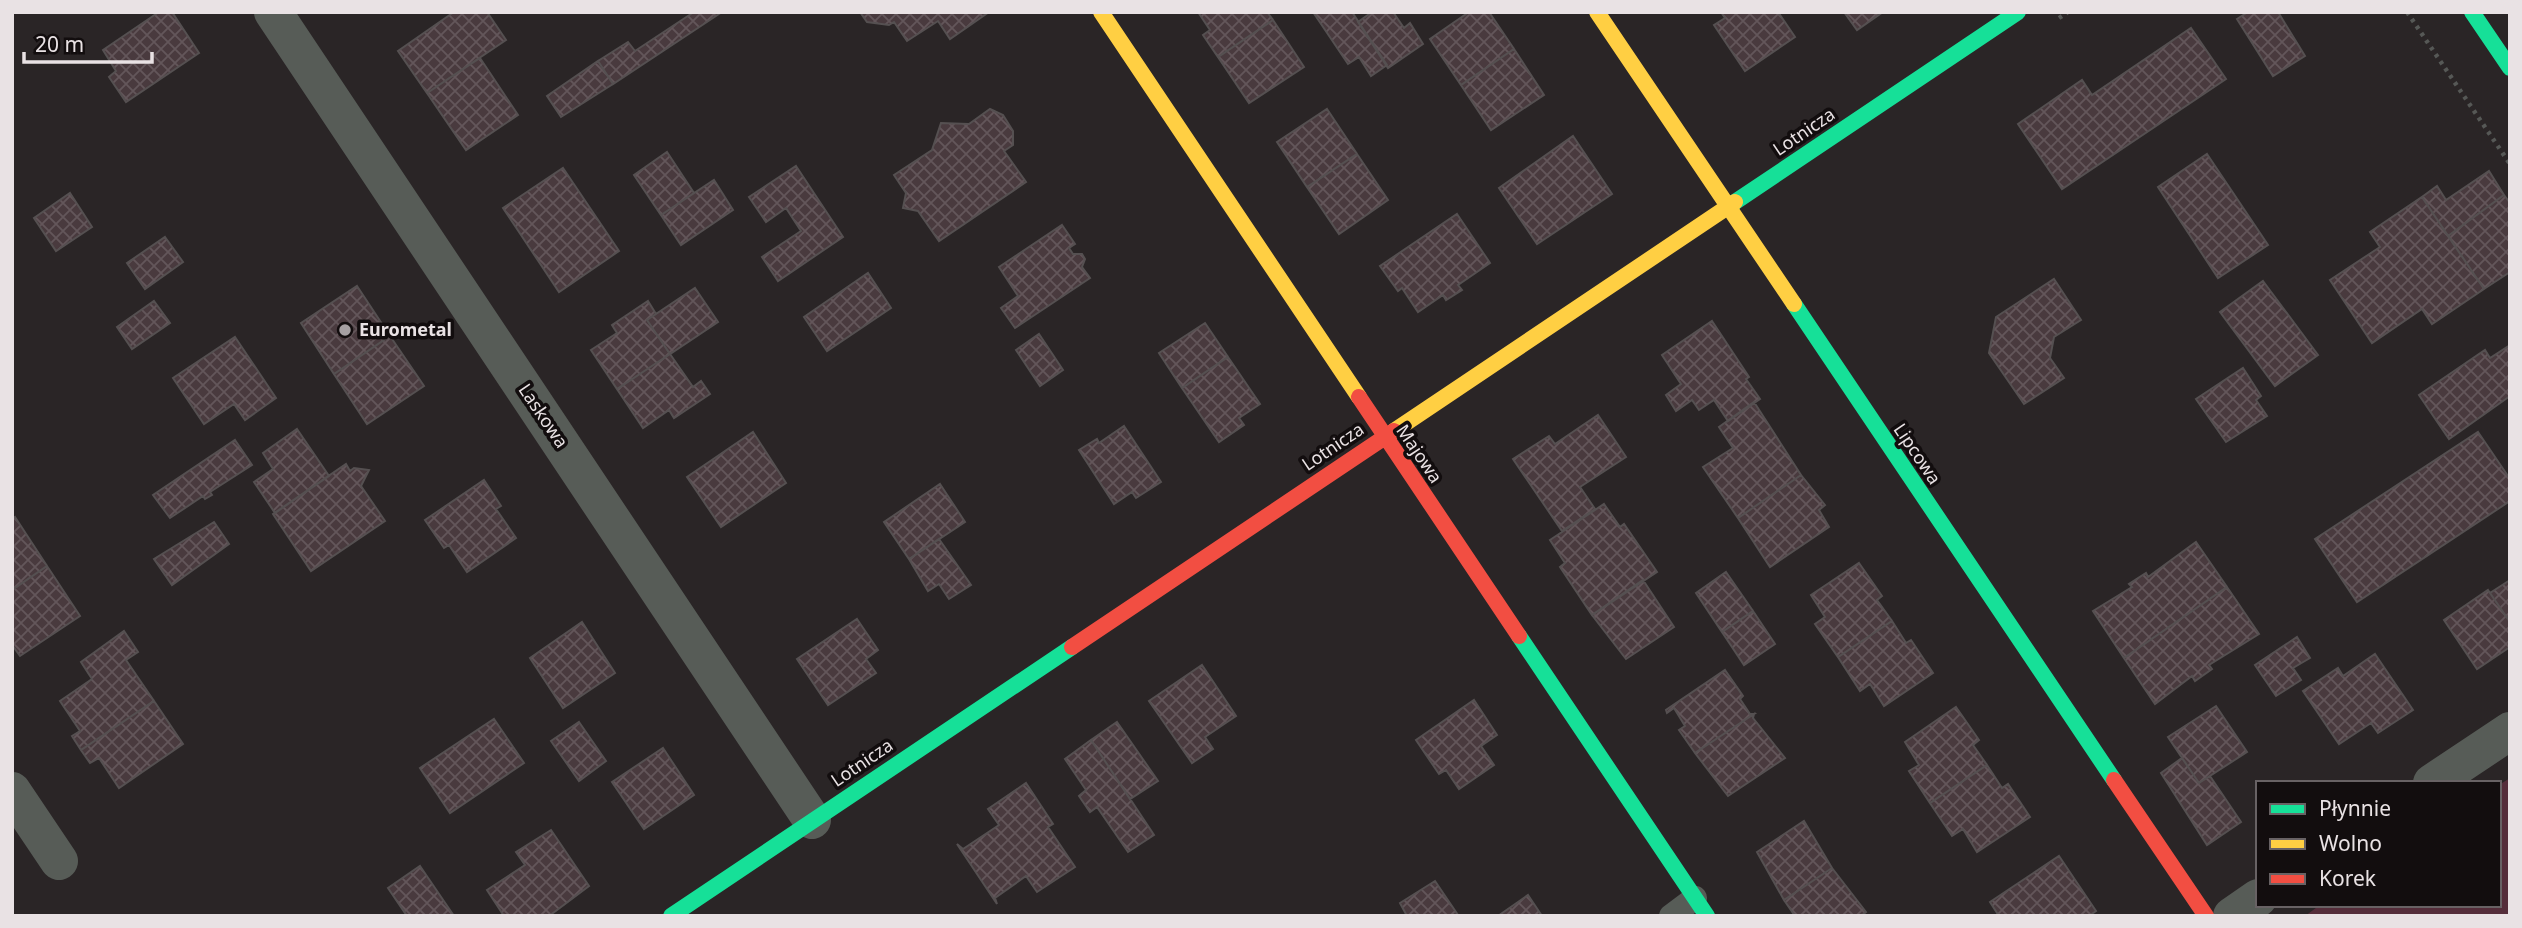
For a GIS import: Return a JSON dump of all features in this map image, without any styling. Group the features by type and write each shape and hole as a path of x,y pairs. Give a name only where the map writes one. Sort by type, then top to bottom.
{"street":[{"name":"Laskowa","path":"274,12 812,820"},
{"name":"Majowa","path":"1101,12 1701,907"},
{"name":"Lipcowa","path":"1597,12 2206,916"},
{"name":"Lotnicza","path":"671,916 2018,12"},
{"path":"2472,12 2510,68"},
{"path":"2435,781 2510,731"},
{"path":"12,790 59,861"},
{"path":"2232,916 2256,899"}],"lane":[{"path":"1671,916 1701,907"}],"path":[{"path":"2407,12 2510,164"}],"shaded area":[{"path":"2510,778 2510,916 2305,916 2317,907 2501,907 2501,784"}],"building":[{"path":"159,12 172,12 199,53 126,102 109,77 116,71 103,50"},
{"path":"454,12 487,12 506,40 427,93 398,51"},
{"path":"694,12 722,12 613,84 598,61 628,42 635,51"},
{"path":"860,12 989,12 950,39 938,21 907,41 894,22 889,25 867,22"},
{"path":"1198,12 1267,12 1273,20 1218,57 1203,35 1210,30"},
{"path":"1313,12 1352,12 1387,65 1371,76 1359,57 1348,64"},
{"path":"1372,12 1393,12 1404,28 1410,23 1423,44 1388,68 1358,22"},
{"path":"1469,12 1489,12 1514,49 1461,85 1430,39"},
{"path":"1721,12 1778,12 1795,37 1745,71 1714,25 1725,18"},
{"path":"1844,12 1883,12 1857,30"},
{"path":"2248,12 2278,12 2305,56 2273,76 2237,19"},
{"path":"1273,20 1304,67 1249,103 1218,57"},
{"path":"2191,28 2226,79 2062,189 2018,124 2082,80 2092,95"},
{"path":"1514,49 1544,95 1491,130 1461,85"},
{"path":"480,58 518,115 466,150 427,93"},
{"path":"598,61 613,84 561,117 547,96"},
{"path":"990,109 1003,115 1013,131 1013,145 1004,151 1026,182 939,241 918,211 903,208 906,193 894,175 932,150 941,123 969,124"},
{"path":"1327,109 1357,154 1307,187 1277,142"},
{"path":"1573,136 1612,194 1537,244 1499,188"},
{"path":"667,152 694,193 661,215 634,175"},
{"path":"1357,154 1388,200 1339,234 1307,187"},
{"path":"2207,154 2268,245 2218,278 2158,187"},
{"path":"796,166 843,237 778,281 762,257 801,231 786,208 766,222 749,197"},
{"path":"563,168 619,251 559,292 503,208"},
{"path":"2489,171 2504,195 2448,236 2422,197 2437,186 2446,200"},
{"path":"714,180 733,210 681,245 661,215"},
{"path":"70,193 92,227 56,251 34,218"},
{"path":"2504,195 2510,203 2510,272 2484,289 2448,236"},
{"path":"2422,197 2484,289 2432,324 2422,309 2372,343 2330,280 2380,247 2370,232"},
{"path":"1457,214 1490,263 1458,285 1462,290 1446,300 1443,295 1418,312 1402,288 1398,291 1380,266"},
{"path":"1062,225 1075,244 1069,248 1073,254 1082,254 1085,259 1082,267 1090,278 1015,328 1001,308 1018,296 999,267"},
{"path":"165,237 183,262 145,289 127,263"},
{"path":"868,273 891,308 827,351 804,317"},
{"path":"2054,279 2081,320 2054,337 2050,358 2064,378 2024,404 1989,353 1996,317"},
{"path":"2263,281 2318,355 2275,386 2220,312"},
{"name":"Eurometal","path":"357,286 390,336 334,374 301,323"},
{"path":"695,288 718,322 670,354 647,320"},
{"path":"154,301 170,323 132,349 117,327"},
{"path":"648,301 656,314 647,320 670,354 617,389 591,350 617,333 612,325"},
{"path":"1712,321 1749,377 1746,379 1760,399 1728,421 1714,400 1699,410 1692,400 1676,411 1666,395 1681,384 1662,355"},
{"path":"1205,323 1228,357 1182,388 1159,353"},
{"path":"1039,334 1063,370 1040,386 1016,350"},
{"path":"390,336 424,386 367,424 334,374"},
{"path":"235,337 276,398 245,420 234,404 204,424 173,378"},
{"path":"2510,345 2510,396 2449,439 2419,395 2485,350 2490,358"},
{"path":"670,354 693,387 701,381 710,394 674,418 669,410 643,428 617,389"},
{"path":"1228,357 1260,404 1239,418 1244,425 1219,442 1182,388"},
{"path":"2243,368 2261,396 2256,400 2267,416 2226,442 2196,399"},
{"path":"1754,402 1801,475 1738,518 1703,467 1733,448 1719,427"},
{"path":"1598,415 1626,457 1580,487 1595,509 1562,531 1513,459 1549,436 1555,444"},
{"path":"1124,426 1161,482 1136,498 1132,492 1114,504 1079,450 1097,439 1099,443"},
{"path":"297,429 329,476 275,513 254,482 273,469 263,453"},
{"path":"753,432 786,483 721,527 687,477"},
{"path":"2478,432 2510,479 2510,501 2357,602 2315,539"},
{"path":"235,440 252,465 210,492 212,495 205,499 203,496 170,518 153,495"},
{"path":"346,464 350,471 354,468 369,470 361,486 385,521 311,571 273,514"},
{"path":"1801,475 1825,505 1819,510 1829,527 1770,567 1738,518"},
{"path":"484,480 501,506 496,509 516,538 467,572 449,545 444,548 425,520"},
{"path":"940,484 965,522 909,559 884,522"},
{"path":"1604,504 1620,527 1624,524 1657,572 1592,615 1560,567 1565,563 1550,540"},
{"path":"15,517 47,566 12,590 12,519"},
{"path":"214,522 229,544 172,585 154,559"},
{"path":"939,539 971,585 949,599 939,584 928,591 909,559"},
{"path":"2196,542 2227,587 2124,658 2093,611 2132,587 2129,584 2146,573 2148,577"},
{"path":"1859,563 1882,596 1877,600 1892,621 1838,657 1815,624 1825,617 1811,595"},
{"path":"47,566 80,616 20,656 12,645 12,590"},
{"path":"1726,572 1753,611 1722,632 1696,593"},
{"path":"1643,580 1674,627 1626,659 1592,615"},
{"path":"2510,580 2510,622 2490,593"},
{"path":"2227,587 2259,634 2209,665 2212,669 2195,681 2192,676 2155,704 2124,658"},
{"path":"2488,590 2510,622 2510,647 2477,669 2444,620"},
{"path":"1753,611 1775,644 1744,665 1722,632"},
{"path":"857,619 878,650 866,659 876,673 828,705 797,659"},
{"path":"1892,621 1906,643 1911,640 1933,673 1884,706 1870,684 1860,691 1838,657"},
{"path":"582,622 615,673 563,708 530,658"},
{"path":"124,631 138,652 126,660 154,701 81,750 72,736 80,731 60,701 92,679 81,662"},
{"path":"2297,637 2310,658 2293,668 2301,680 2276,696 2255,665"},
{"path":"2375,654 2413,710 2378,733 2371,723 2339,744 2303,691 2338,668 2343,676"},
{"path":"1202,665 1236,716 1205,737 1213,749 1192,763 1149,701"},
{"path":"1725,670 1743,696 1740,699 1750,714 1754,714 1695,753 1679,730 1685,726 1674,708 1667,713 1666,710"},
{"path":"1474,700 1497,735 1481,746 1494,765 1459,789 1446,770 1439,774 1416,740"},
{"path":"154,701 183,744 119,788 99,758 90,763 81,750"},
{"path":"2216,706 2247,752 2199,783 2168,737"},
{"path":"1956,707 1979,740 1973,745 1987,765 1930,803 1909,771 1919,765 1905,742"},
{"path":"1754,714 1753,718 1785,758 1728,796 1695,753"},
{"path":"494,719 524,763 450,813 420,768"},
{"path":"579,722 606,761 579,781 551,741"},
{"path":"1117,722 1158,781 1130,799 1091,740"},
{"path":"1091,740 1154,835 1128,852 1097,807 1090,812 1079,796 1086,790 1065,759"},
{"path":"663,748 694,795 644,829 612,782"},
{"path":"2182,758 2199,783 2210,776 2241,822 2207,845 2161,773"},
{"path":"1987,765 2002,788 2008,784 2030,817 1977,852 1963,829 1952,836 1930,803"},
{"path":"1026,783 1053,824 1048,827 1075,867 1037,892 1026,876 995,898 997,904 957,844 963,849 999,825 988,809"},
{"path":"1804,821 1832,868 1784,900 1757,852"},
{"path":"551,830 589,886 549,916 504,916 487,890 525,865 516,852"},
{"path":"2059,856 2096,911 2089,916 1999,916 1990,902"},
{"path":"420,866 454,916 407,916 388,888"},
{"path":"1832,868 1866,912 1861,916 1795,916 1784,900"},
{"path":"1435,881 1458,915 1407,916 1400,903"},
{"path":"1528,895 1542,916 1498,916"}],"traffic: fast":[{"path":"1735,202 2018,12"},
{"path":"2472,12 2510,68"},
{"path":"1794,304 2114,780"},
{"path":"1519,636 1707,916"},
{"path":"671,916 1072,647"}],"traffic: slow":[{"path":"1101,12 1359,397"},
{"path":"1597,12 1794,304"},
{"path":"1394,431 1735,202"}],"traffic: jam":[{"path":"1359,397 1519,636"},
{"path":"1072,647 1394,431"},
{"path":"2114,780 2206,916"}],"place":[{"name":"Eurometal","path":"345,330"}]}
